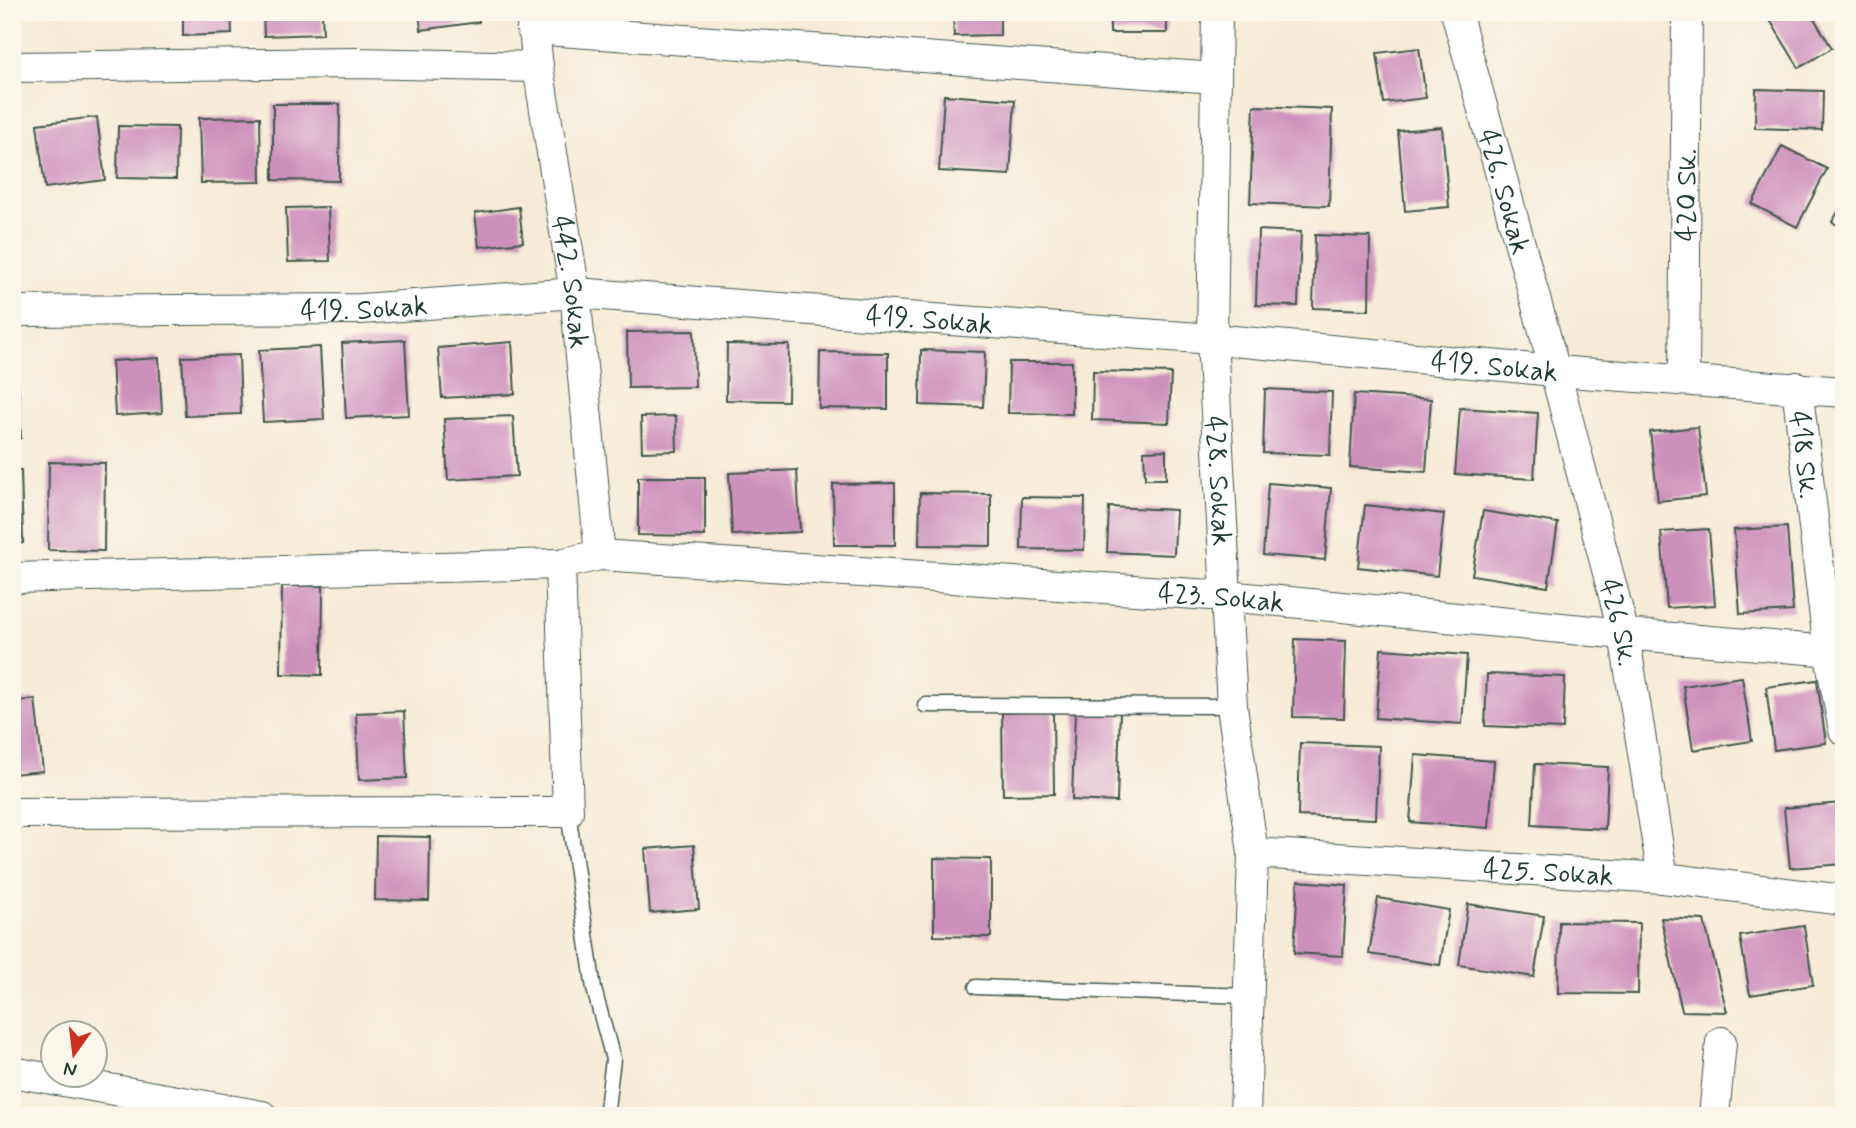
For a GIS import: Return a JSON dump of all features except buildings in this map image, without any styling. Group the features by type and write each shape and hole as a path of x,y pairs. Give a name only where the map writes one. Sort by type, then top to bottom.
{"street":[{"name":"428. Sokak","path":"1217,12 1212,339 1232,706 1253,853 1245,1116"},
{"name":"426. Sokak","path":"1456,12 1555,371"},
{"name":"420 Sk.","path":"1684,379 1686,12"},
{"path":"532,21 1216,78"},
{"name":"442. Sokak","path":"532,21 576,293 600,555"},
{"path":"12,66 356,63 538,67"},
{"name":"419. Sokak","path":"12,311 361,309 576,293 1212,339 1555,371 1844,392"},
{"name":"426 Sk.","path":"1555,371 1624,634 1663,878"},
{"name":"418 Sk.","path":"1797,387 1836,652 1844,730"},
{"name":"423. Sokak","path":"12,578 560,564 600,555 1226,596 1836,652"},
{"path":"12,813 568,812 560,564"},
{"name":"425. Sokak","path":"1253,853 1663,878 1844,900"},
{"path":"1714,1116 1721,1042"},
{"path":"12,1072 262,1116"}],"lane":[{"path":"925,705 1232,706"},
{"path":"568,812 594,989 613,1059 606,1116"},
{"path":"976,987 1250,996"}]}
